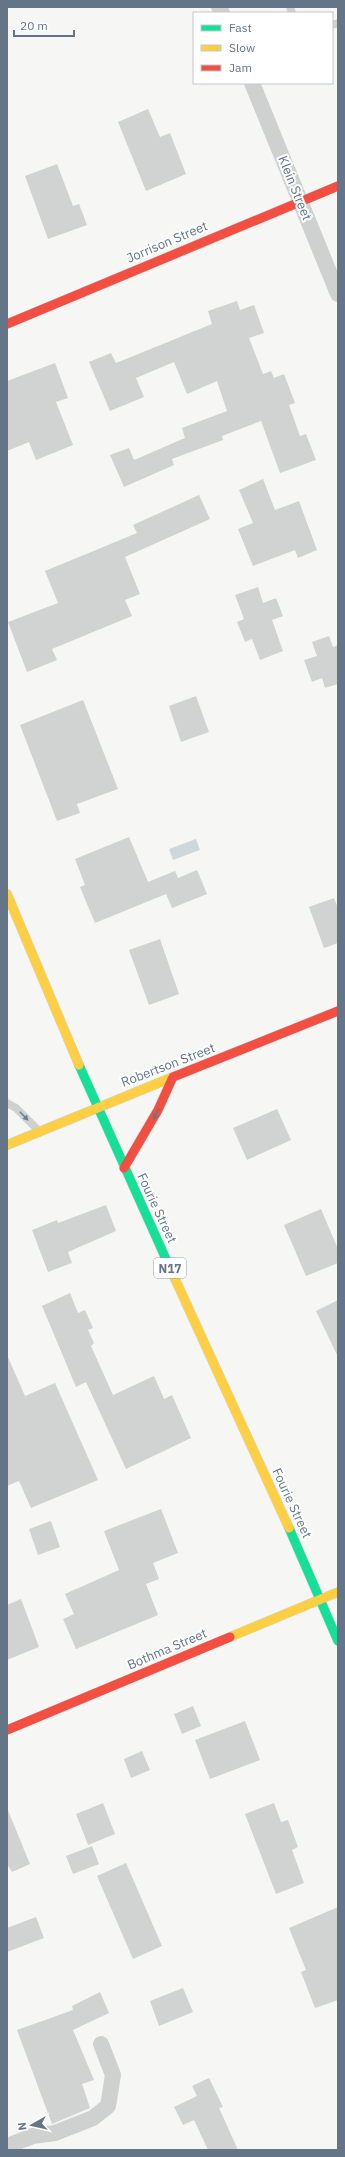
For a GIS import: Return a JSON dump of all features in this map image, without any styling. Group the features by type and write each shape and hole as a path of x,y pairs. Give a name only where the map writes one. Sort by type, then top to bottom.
{"main road":[{"name":"Jorrison Street","path":"7,324 301,200 338,186"},
{"name":"Fourie Street","path":"7,894 96,1106 321,1599 338,1641"},
{"name":"Robertson Street","path":"7,1145 96,1106 172,1078 338,1011"},
{"path":"124,1168 158,1110 172,1078"},
{"name":"Bothma Street","path":"7,1730 338,1592"}],"street":[{"name":"Klein Street","path":"252,84 301,200 338,294"},
{"path":"7,2146 33,2136 55,2133 94,2118 108,2106 113,2075 101,2044"}],"lane":[{"path":"7,1103 16,1108 38,1131"}],"shaded area":[{"path":"196,839 200,850 173,860 169,849"}],"building":[{"path":"148,109 160,137 170,133 186,174 146,191 118,122"},
{"path":"57,164 73,206 79,204 87,225 48,239 25,176"},
{"path":"237,301 240,310 254,305 264,333 249,338 263,374 271,371 274,378 284,374 295,403 289,405 300,436 306,434 316,460 280,473 261,421 222,436 223,440 172,459 174,465 124,487 110,455 129,448 134,460 185,438 182,428 227,411 217,381 187,394 174,362 136,378 144,397 110,411 89,362 111,353 116,363 212,324 208,311"},
{"path":"55,363 68,398 56,402 73,445 36,460 29,442 7,451 7,381"},
{"path":"263,479 275,510 299,501 317,550 298,558 295,550 253,566 238,529 253,523 239,490"},
{"path":"199,495 210,519 125,557 140,594 125,600 132,616 52,649 57,660 27,672 8,622 58,603 45,571 137,533 133,525"},
{"path":"258,587 263,603 276,598 283,616 272,620 283,651 260,660 252,639 245,642 237,622 244,619 235,595"},
{"path":"329,636 333,647 338,645 338,684 325,688 322,678 312,682 304,660 317,656 312,642"},
{"path":"196,696 209,732 181,742 169,706"},
{"path":"83,700 118,789 77,804 80,813 57,821 20,725"},
{"path":"129,837 148,882 175,871 178,878 197,870 207,894 172,908 166,894 95,923 80,887 85,885 75,859"},
{"path":"334,898 338,908 338,943 324,948 309,907"},
{"path":"160,939 179,994 149,1005 129,950"},
{"path":"277,1109 291,1140 247,1160 233,1128"},
{"path":"106,1205 116,1231 68,1252 72,1263 48,1272 32,1230 57,1220 58,1223"},
{"path":"321,1209 338,1249 338,1263 306,1276 284,1225"},
{"path":"70,1293 78,1313 85,1310 93,1328 88,1330 94,1343 91,1346 113,1395 154,1376 164,1399 172,1395 191,1438 126,1469 86,1382 76,1387 42,1306"},
{"path":"338,1300 338,1357 316,1311"},
{"path":"7,1355 25,1396 55,1383 98,1480 31,1508 19,1481 7,1486"},
{"path":"161,1509 178,1553 153,1563 159,1579 146,1584 158,1615 76,1649 63,1619 74,1614 65,1594 119,1570 104,1531"},
{"path":"51,1521 60,1547 38,1555 29,1529"},
{"path":"21,1599 39,1647 7,1660 7,1605"},
{"path":"193,1706 201,1726 182,1734 174,1714"},
{"path":"245,1721 260,1760 210,1779 195,1740"},
{"path":"142,1751 150,1770 131,1778 124,1759"},
{"path":"103,1803 115,1834 88,1845 76,1814"},
{"path":"274,1803 281,1822 288,1820 298,1847 292,1850 304,1883 276,1894 245,1814"},
{"path":"7,1808 30,1864 12,1872 7,1864"},
{"path":"92,1846 99,1864 73,1874 66,1856"},
{"path":"126,1863 162,1946 133,1959 97,1876"},
{"path":"338,1907 338,2000 315,2008 301,1972 306,1970 289,1928"},
{"path":"36,1917 44,1938 7,1952 7,1928"},
{"path":"183,1988 193,2012 159,2026 150,2001"},
{"path":"100,1992 109,2013 73,2030 94,2080 82,2084 90,2108 52,2124 17,2030 73,2010 72,2006"},
{"path":"209,2078 223,2107 219,2108 238,2150 208,2150 194,2120 183,2125 174,2107 197,2096 192,2086"}],"traffic: fast":[{"path":"79,1065 170,1268"},
{"path":"289,1528 338,1641"}],"traffic: slow":[{"path":"7,894 79,1065"},
{"path":"7,1145 173,1077"},
{"path":"170,1268 289,1528"},
{"path":"230,1637 338,1592"}],"traffic: jam":[{"path":"7,324 338,186"},
{"path":"173,1077 338,1011"},
{"path":"124,1168 158,1110 172,1079"},
{"path":"7,1730 230,1637"}]}
